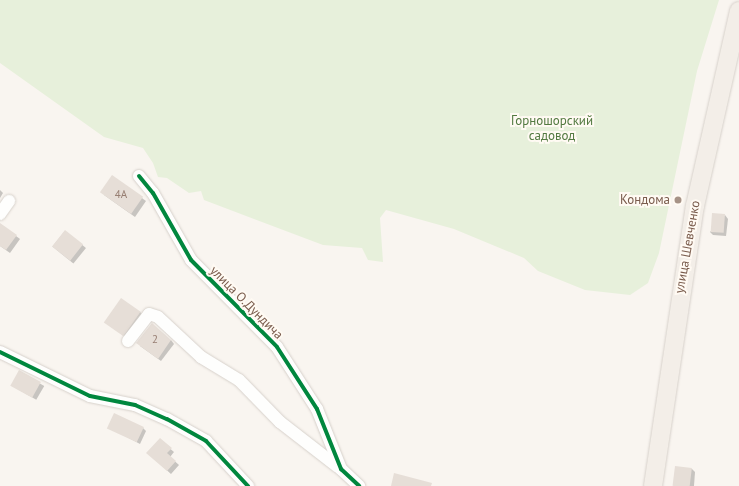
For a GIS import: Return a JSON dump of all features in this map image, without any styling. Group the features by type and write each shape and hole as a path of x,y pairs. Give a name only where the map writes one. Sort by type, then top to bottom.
{"main road":[{"name":"улица Шевченко","path":"653,486 695,206 739,11"}],"street":[{"name":"улица О.Дундича","path":"139,176 153,193 191,260 276,347 288,364 317,409 340,469"},
{"path":"0,214 9,202"},
{"name":"улица О.Дундича","path":"128,341 149,314 158,317 201,357 239,380 280,422 340,469 359,486"},
{"path":"0,352 90,396 135,405 167,419 206,442 248,486"}],"green space":[{"name":"Горношорский садовод","path":"0,0 719,0 697,71 659,253 648,283 630,295 585,290 538,271 524,258 454,229 386,210 380,218 383,262 368,260 362,248 323,245 204,200 201,191 189,193 167,178 158,177 153,163 143,148 104,137 0,63"}],"building":[{"path":"112,175 143,197 131,214 100,192"},
{"path":"712,213 725,214 724,233 711,232"},
{"path":"0,223 17,235 6,250 0,246"},
{"path":"65,230 83,244 70,261 52,247"},
{"path":"121,298 141,312 123,336 104,323"},
{"path":"152,323 171,340 158,359 136,343"},
{"path":"19,370 41,382 32,398 10,386"},
{"path":"114,413 144,427 137,442 107,428"},
{"path":"160,438 172,448 167,453 176,461 167,471 146,453"},
{"path":"675,466 692,468 690,486 673,486"},
{"path":"394,473 432,483 431,486 391,486"}],"cycle path":[{"path":"139,176 153,193 191,260 277,347 317,409 341,469 359,486"},
{"path":"0,352 90,396 135,405 167,419 206,441 248,486"}],"place":[{"name":"Кондома","path":"678,200"}]}
